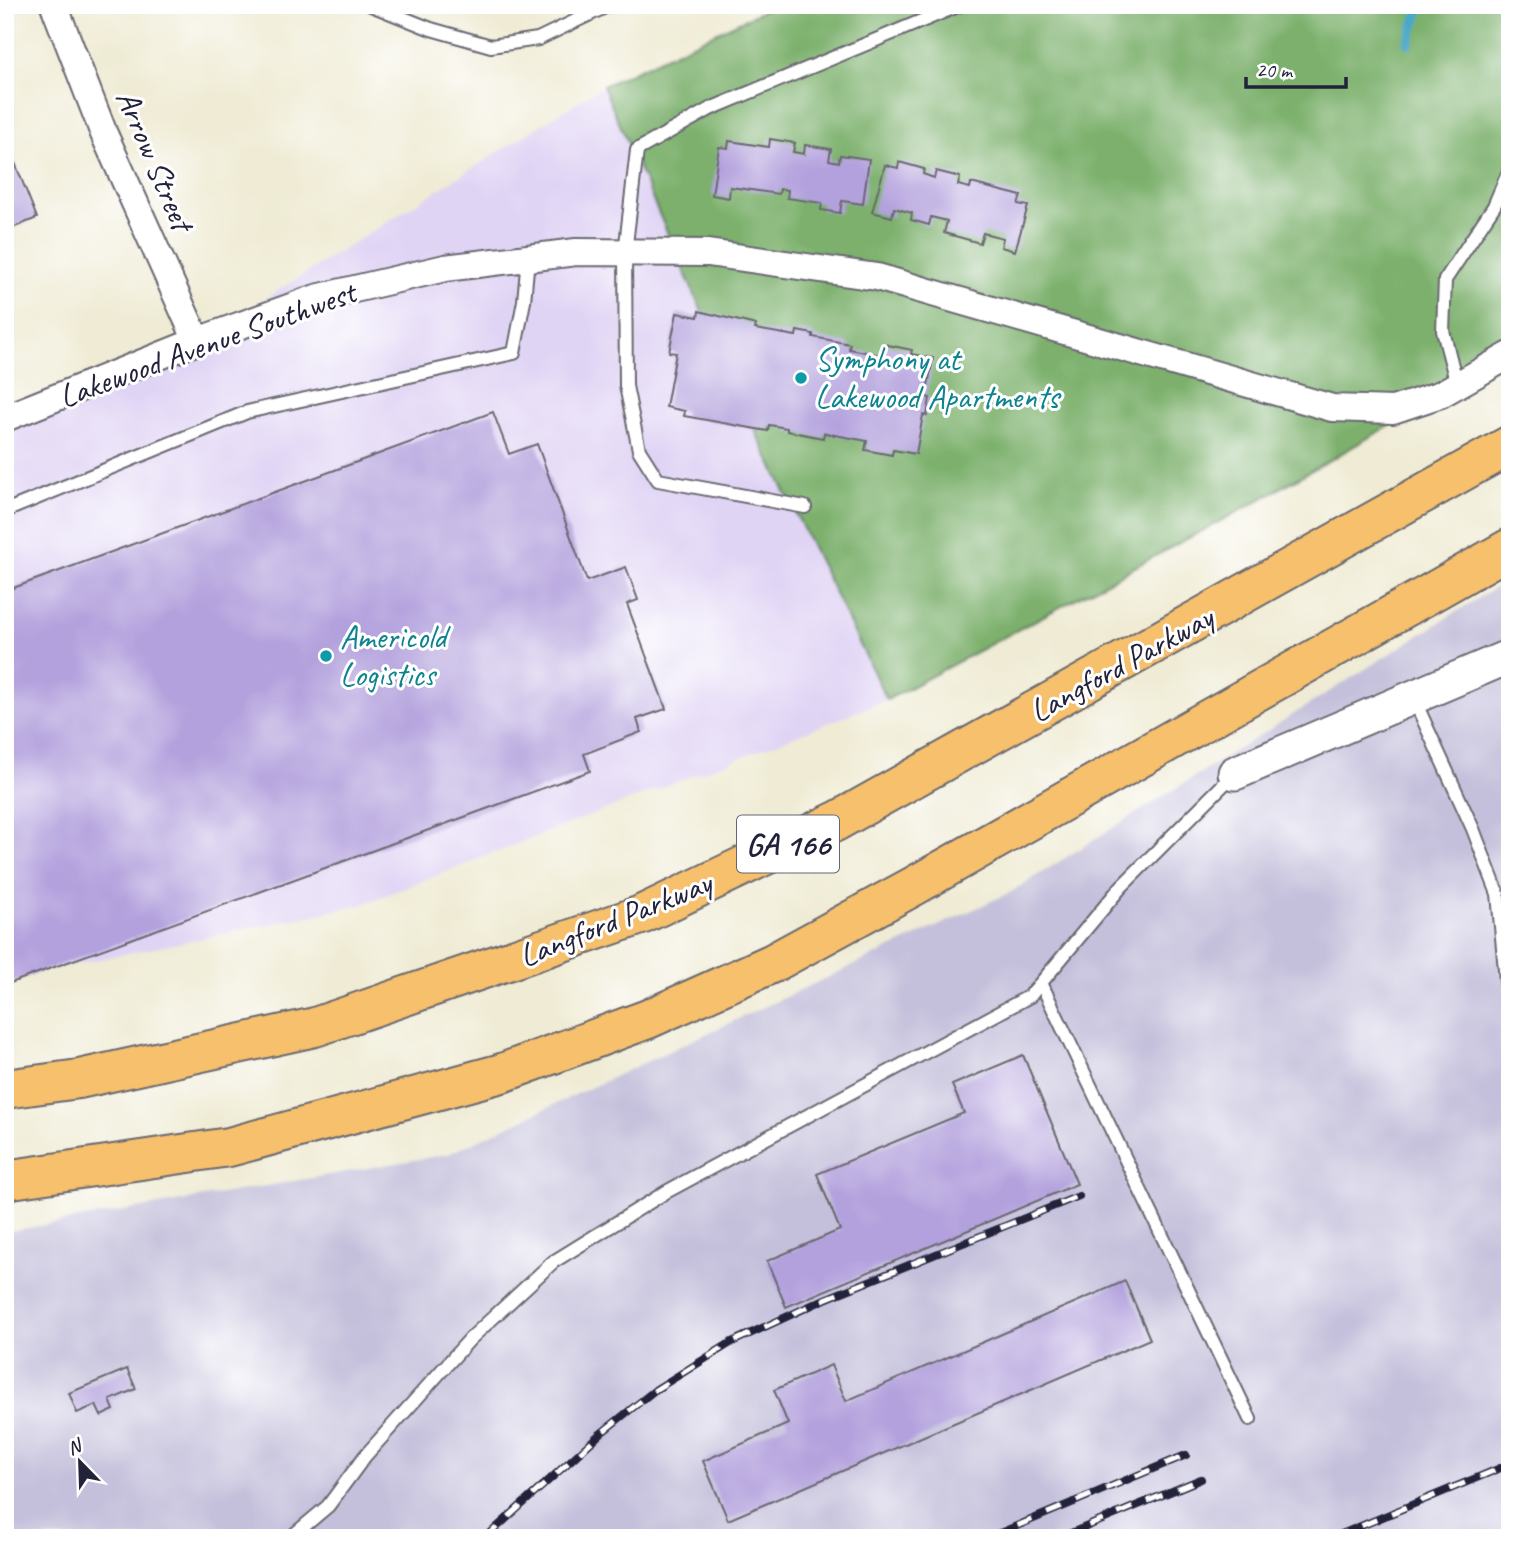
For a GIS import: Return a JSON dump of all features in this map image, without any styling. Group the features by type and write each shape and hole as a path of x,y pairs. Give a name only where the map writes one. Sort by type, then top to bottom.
{"highway":[{"name":"Langford Parkway","path":"5,1089 79,1079 315,1027 641,915 837,821 1510,445"},
{"name":"GA 166","path":"5,1180 229,1147 502,1073 648,1019 773,963 914,886 1510,548"}],"street":[{"name":"Arrow Street","path":"54,5 104,134 197,341"},
{"name":"Lakewood Avenue Southwest","path":"5,418 197,341 316,298 444,268 576,252 709,253 877,277 1332,408 1393,410 1441,394 1510,355"},
{"path":"1235,773 1510,656"}],"lane":[{"path":"372,5 430,29 491,46 538,39 609,5"},
{"path":"805,507 658,480 639,450 626,386 625,253 637,150 710,109 960,5"},
{"path":"1457,385 1443,331 1445,281 1494,206 1510,169"},
{"path":"5,511 247,412 514,353 524,301 528,258"},
{"path":"1413,697 1473,829 1498,894 1510,1000"},
{"path":"290,1538 328,1506 365,1456 470,1339 553,1262 666,1192 1030,996 1121,887 1235,773"},
{"path":"1041,983 1250,1419"}],"shaded area":[{"path":"603,86 746,412 887,700 361,905 5,979 5,415 201,339"},
{"path":"1510,578 1510,1538 5,1538 5,1232 448,1154 1011,892"}],"green space":[{"path":"775,5 1510,5 1510,357 1254,503 887,700 746,412 603,86"}],"building":[{"path":"522,5 548,5 526,14"},
{"path":"5,138 37,218 5,231"},
{"path":"770,139 795,143 793,152 804,154 805,145 831,149 829,160 839,162 840,155 869,159 863,204 842,201 840,213 821,210 822,203 787,198 788,190 780,189 779,194 730,187 729,198 712,195 719,147 728,148 729,141 769,147"},
{"path":"899,162 924,169 923,174 934,178 936,171 960,177 958,185 970,188 971,183 1021,196 1018,204 1028,206 1015,251 1001,247 1003,238 983,233 980,243 944,233 947,221 931,217 929,225 911,220 912,213 894,208 892,217 872,212 885,165 898,168"},
{"name":"Symphony at Lakewood Apartments","path":"699,311 756,325 755,329 796,336 797,331 813,334 813,337 850,344 849,349 881,355 883,344 933,358 926,397 930,398 927,416 923,415 916,454 893,450 892,455 865,450 867,441 824,433 823,438 769,425 768,431 684,416 685,411 666,407 676,353 669,352 677,313 698,317"},
{"name":"Americold Logistics","path":"493,412 509,454 537,444 587,581 626,567 638,600 627,604 666,709 637,719 641,732 584,754 590,771 5,985 5,591"},
{"path":"1023,1055 1077,1184 786,1307 767,1261 840,1230 817,1174 964,1113 952,1085"},
{"path":"1125,1281 1150,1339 728,1520 703,1461 788,1424 774,1390 831,1365 846,1401"},
{"path":"127,1369 136,1389 110,1400 114,1410 101,1416 96,1405 77,1413 69,1393"}],"waterway":[{"path":"1408,43 1421,5"}],"railway":[{"path":"485,1538 600,1434 655,1390 732,1342 825,1299 1079,1196"},
{"path":"988,1538 1186,1455"},
{"path":"1332,1538 1510,1464"},
{"path":"1059,1538 1201,1479"}],"place":[{"name":"Symphony at Lakewood Apartments","path":"801,378"},
{"name":"Americold Logistics","path":"326,656"}]}
